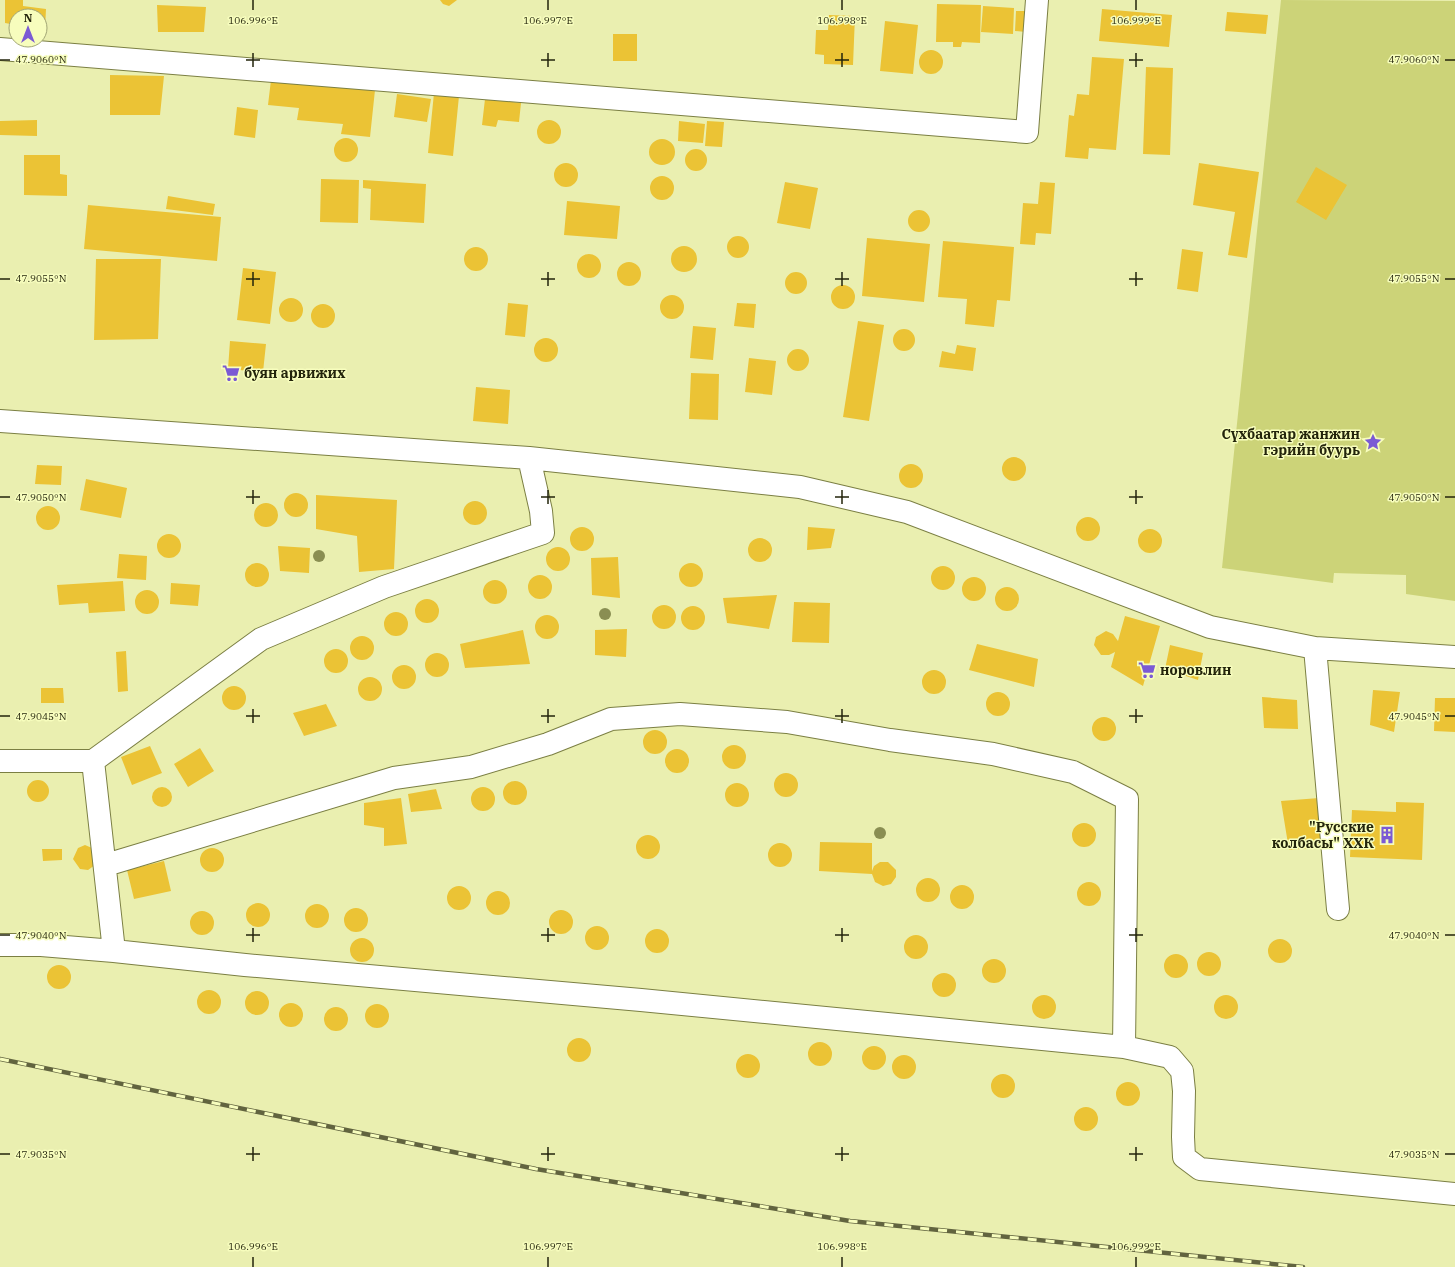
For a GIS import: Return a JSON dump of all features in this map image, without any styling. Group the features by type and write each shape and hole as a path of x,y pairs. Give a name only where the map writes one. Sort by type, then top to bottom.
{"street":[{"path":"0,49 1027,132 1037,0"},
{"path":"0,421 529,458 800,487 907,512 1210,627 1315,648 1455,657"},
{"path":"0,760 93,761 261,639 384,587 543,533 541,511 529,458"},
{"path":"1315,648 1338,908"},
{"path":"106,865 394,778 471,767 548,744 611,719 680,714 788,722 890,740 993,754 1073,772 1128,799 1124,1047"},
{"path":"93,761 106,865 114,950"},
{"path":"0,945 41,945 114,950 245,965 641,1000 1124,1047 1170,1057 1182,1071 1184,1091 1184,1157 1200,1169 1455,1194"}],"green space":[{"path":"1281,0 1455,1 1455,601 1406,594 1406,575 1334,573 1333,583 1222,568"}],"building":[{"path":"5,0 23,0 23,6 38,8 8,8 8,24 5,23"},
{"path":"440,0 457,0 449,6 443,4"},
{"path":"937,4 981,5 980,43 962,42 961,47 953,47 953,42 936,42"},
{"path":"157,5 206,7 204,32 158,32"},
{"path":"983,6 1014,8 1013,34 981,32"},
{"path":"1102,9 1172,15 1169,47 1099,41"},
{"path":"1016,11 1027,11 1026,32 1015,31"},
{"path":"1227,12 1268,15 1266,34 1225,31"},
{"path":"829,15 855,16 853,65 824,64 824,55 815,54 816,30 828,30"},
{"path":"885,21 918,25 913,74 880,71"},
{"path":"613,34 637,34 637,61 613,61"},
{"path":"931,50 939,54 943,62 939,70 931,74 923,70 919,62 923,54"},
{"path":"1092,57 1124,59 1116,150 1089,148 1088,159 1065,157 1069,115 1074,116 1077,94 1089,95"},
{"path":"1146,67 1173,68 1170,155 1143,154"},
{"path":"110,75 164,76 160,115 110,115"},
{"path":"271,80 375,90 370,137 341,134 343,124 297,120 299,108 268,105"},
{"path":"434,93 459,96 453,156 428,153"},
{"path":"397,94 431,99 427,122 394,117"},
{"path":"485,99 521,103 519,122 498,120 496,127 482,125"},
{"path":"237,107 258,110 255,138 234,135"},
{"path":"37,120 37,136 0,135 0,121"},
{"path":"549,120 558,123 561,132 558,141 549,144 540,141 537,132 540,123"},
{"path":"679,121 705,124 703,143 678,141"},
{"path":"707,121 724,122 722,147 705,146"},
{"path":"346,138 354,142 358,150 354,158 346,162 338,158 334,150 338,142"},
{"path":"662,139 671,143 675,152 671,161 662,165 653,161 649,152 653,143"},
{"path":"692,149 700,149 707,156 707,164 700,171 692,171 685,164 685,156"},
{"path":"24,155 60,155 60,174 67,175 67,196 24,195"},
{"path":"566,163 575,166 578,175 575,184 566,187 557,184 554,175 557,166"},
{"path":"1199,163 1259,172 1247,258 1228,255 1235,212 1193,205"},
{"path":"1316,167 1347,185 1326,220 1296,202"},
{"path":"662,176 671,179 674,188 671,197 662,200 653,197 650,188 653,179"},
{"path":"321,179 359,180 358,223 320,222"},
{"path":"363,180 426,184 424,223 370,220 371,189 363,188"},
{"path":"785,182 818,188 810,229 777,223"},
{"path":"1040,182 1055,183 1051,234 1036,233 1035,245 1020,244 1023,203 1038,204"},
{"path":"168,196 215,204 213,215 166,209"},
{"path":"567,201 620,206 617,239 564,235"},
{"path":"88,205 221,217 217,261 84,249"},
{"path":"919,210 927,213 930,221 927,229 919,232 911,229 908,221 911,213"},
{"path":"734,236 742,236 749,243 749,251 742,258 734,258 727,251 727,243"},
{"path":"867,238 930,244 924,302 862,296"},
{"path":"943,241 1014,247 1010,301 997,300 994,327 965,324 967,299 938,297"},
{"path":"684,246 693,250 697,259 693,268 684,272 675,268 671,259 675,250"},
{"path":"476,247 485,250 488,259 485,268 476,271 467,268 464,259 467,250"},
{"path":"1182,249 1203,252 1198,292 1177,289"},
{"path":"589,254 598,257 601,266 598,275 589,278 580,275 577,266 580,257"},
{"path":"96,259 161,259 158,339 94,340"},
{"path":"629,262 638,265 641,274 638,283 629,286 620,283 617,274 620,265"},
{"path":"243,268 276,272 270,324 237,320"},
{"path":"792,272 800,272 807,279 807,287 800,294 792,294 785,287 785,279"},
{"path":"843,285 852,288 855,297 852,306 843,309 834,306 831,297 834,288"},
{"path":"672,295 681,298 684,307 681,316 672,319 663,316 660,307 663,298"},
{"path":"291,298 300,301 303,310 300,319 291,322 282,319 279,310 282,301"},
{"path":"508,303 528,305 525,337 505,335"},
{"path":"737,303 756,304 754,328 734,326"},
{"path":"323,304 332,307 335,316 332,325 323,328 314,325 311,316 314,307"},
{"path":"858,321 884,325 869,421 843,417"},
{"path":"693,326 716,328 713,360 690,358"},
{"path":"900,329 908,329 915,336 915,344 908,351 900,351 893,344 893,336"},
{"path":"546,338 555,341 558,350 555,359 546,362 537,359 534,350 537,341"},
{"path":"230,341 266,344 263,372 228,369"},
{"path":"957,345 976,348 973,371 939,367 942,351 955,354"},
{"path":"794,349 802,349 809,356 809,364 802,371 794,371 787,364 787,356"},
{"path":"749,358 776,361 772,395 745,392"},
{"path":"691,373 719,374 718,420 689,419"},
{"path":"476,387 510,390 508,424 473,421"},
{"path":"1014,457 1023,460 1026,469 1023,478 1014,481 1005,478 1002,469 1005,460"},
{"path":"911,464 920,467 923,476 920,485 911,488 902,485 899,476 902,467"},
{"path":"37,465 62,466 61,485 35,484"},
{"path":"86,479 127,488 121,518 80,510"},
{"path":"296,493 305,496 308,505 305,514 296,517 287,514 284,505 287,496"},
{"path":"316,495 397,500 394,569 359,572 357,536 316,529"},
{"path":"475,501 484,504 487,513 484,522 475,525 466,522 463,513 466,504"},
{"path":"266,503 275,506 278,515 275,524 266,527 257,524 254,515 257,506"},
{"path":"48,506 57,509 60,518 57,527 48,530 39,527 36,518 39,509"},
{"path":"1088,517 1097,520 1100,529 1097,538 1088,541 1079,538 1076,529 1079,520"},
{"path":"582,527 591,530 594,539 591,548 582,551 573,548 570,539 573,530"},
{"path":"808,527 835,529 831,548 807,550"},
{"path":"1150,529 1159,532 1162,541 1159,550 1150,553 1141,550 1138,541 1141,532"},
{"path":"169,534 178,537 181,546 178,555 169,558 160,555 157,546 160,537"},
{"path":"760,538 769,541 772,550 769,559 760,562 751,559 748,550 751,541"},
{"path":"278,546 310,548 309,573 280,571"},
{"path":"558,547 567,550 570,559 567,568 558,571 549,568 546,559 549,550"},
{"path":"119,554 147,556 146,580 117,578"},
{"path":"618,557 620,598 592,595 591,558"},
{"path":"257,563 266,566 269,575 266,584 257,587 248,584 245,575 248,566"},
{"path":"691,563 700,566 703,575 700,584 691,587 682,584 679,575 682,566"},
{"path":"943,566 952,569 955,578 952,587 943,590 934,587 931,578 934,569"},
{"path":"540,575 549,578 552,587 549,596 540,599 531,596 528,587 531,578"},
{"path":"974,577 983,580 986,589 983,598 974,601 965,598 962,589 965,580"},
{"path":"495,580 504,583 507,592 504,601 495,604 486,601 483,592 486,583"},
{"path":"123,581 125,611 89,613 88,603 59,605 57,585"},
{"path":"171,583 200,585 198,606 170,604"},
{"path":"1007,587 1016,590 1019,599 1016,608 1007,611 998,608 995,599 998,590"},
{"path":"147,590 156,593 159,602 156,611 147,614 138,611 135,602 138,593"},
{"path":"777,595 769,629 727,623 723,598"},
{"path":"427,599 436,602 439,611 436,620 427,623 418,620 415,611 418,602"},
{"path":"794,602 830,603 829,643 792,642"},
{"path":"664,605 673,608 676,617 673,626 664,629 655,626 652,617 655,608"},
{"path":"693,606 702,609 705,618 702,627 693,630 684,627 681,618 684,609"},
{"path":"396,612 405,615 408,624 405,633 396,636 387,633 384,624 387,615"},
{"path":"547,615 556,618 559,627 556,636 547,639 538,636 535,627 538,618"},
{"path":"1125,616 1160,626 1143,686 1111,667 1115,652 1109,655 1101,655 1094,645 1096,637 1106,631 1113,634 1118,641"},
{"path":"627,629 626,657 595,655 595,630"},
{"path":"523,630 530,664 465,668 460,644"},
{"path":"362,636 371,639 374,648 371,657 362,660 353,657 350,648 353,639"},
{"path":"977,644 1038,659 1034,687 969,670"},
{"path":"1170,645 1203,653 1198,680 1165,669"},
{"path":"336,649 345,652 348,661 345,670 336,673 327,670 324,661 327,652"},
{"path":"126,651 128,691 118,692 116,652"},
{"path":"437,653 446,656 449,665 446,674 437,677 428,674 425,665 428,656"},
{"path":"404,665 413,668 416,677 413,686 404,689 395,686 392,677 395,668"},
{"path":"934,670 943,673 946,682 943,691 934,694 925,691 922,682 925,673"},
{"path":"370,677 379,680 382,689 379,698 370,701 361,698 358,689 361,680"},
{"path":"234,686 243,689 246,698 243,707 234,710 225,707 222,698 225,689"},
{"path":"41,688 63,688 64,703 41,703"},
{"path":"1373,690 1400,692 1394,732 1370,725"},
{"path":"998,692 1007,695 1010,704 1007,713 998,716 989,713 986,704 989,695"},
{"path":"1262,697 1297,700 1298,729 1264,728"},
{"path":"1435,698 1455,698 1455,732 1434,731"},
{"path":"326,704 337,726 304,736 293,713"},
{"path":"1104,717 1113,720 1116,729 1113,738 1104,741 1095,738 1092,729 1095,720"},
{"path":"655,730 664,733 667,742 664,751 655,754 646,751 643,742 646,733"},
{"path":"734,745 743,748 746,757 743,766 734,769 725,766 722,757 725,748"},
{"path":"150,746 162,773 132,785 121,757"},
{"path":"200,748 214,771 188,787 174,764"},
{"path":"677,749 686,752 689,761 686,770 677,773 668,770 665,761 668,752"},
{"path":"786,773 795,776 798,785 795,794 786,797 777,794 774,785 777,776"},
{"path":"38,780 46,783 49,791 46,799 38,802 30,799 27,791 30,783"},
{"path":"515,781 524,784 527,793 524,802 515,805 506,802 503,793 506,784"},
{"path":"737,783 746,786 749,795 746,804 737,807 728,804 725,795 728,786"},
{"path":"162,787 169,790 172,797 169,804 162,807 155,804 152,797 155,790"},
{"path":"483,787 492,790 495,799 492,808 483,811 474,808 471,799 474,790"},
{"path":"436,789 442,809 411,812 408,794"},
{"path":"401,798 407,844 384,846 384,828 364,825 364,803"},
{"path":"1319,798 1322,847 1289,850 1281,801"},
{"name":"\"Русские колбасы\" ХХК","path":"1396,802 1424,803 1422,860 1350,857 1352,810 1396,812"},
{"path":"1084,823 1093,826 1096,835 1093,844 1084,847 1075,844 1072,835 1075,826"},
{"path":"648,835 657,838 660,847 657,856 648,859 639,856 636,847 639,838"},
{"path":"820,842 872,843 872,871 874,866 880,862 888,862 896,870 896,877 891,884 883,886 875,882 872,874 819,871"},
{"path":"780,843 789,846 792,855 789,864 780,867 771,864 768,855 771,846"},
{"path":"85,845 92,848 95,865 88,870 80,869 73,859 78,848"},
{"path":"212,848 221,851 224,860 221,869 212,872 203,869 200,860 203,851"},
{"path":"42,849 62,849 62,860 43,861"},
{"path":"164,861 171,891 134,899 127,870"},
{"path":"928,878 937,881 940,890 937,899 928,902 919,899 916,890 919,881"},
{"path":"1089,882 1098,885 1101,894 1098,903 1089,906 1080,903 1077,894 1080,885"},
{"path":"962,885 971,888 974,897 971,906 962,909 953,906 950,897 953,888"},
{"path":"459,886 468,889 471,898 468,907 459,910 450,907 447,898 450,889"},
{"path":"498,891 507,894 510,903 507,912 498,915 489,912 486,903 489,894"},
{"path":"258,903 267,906 270,915 267,924 258,927 249,924 246,915 249,906"},
{"path":"317,904 326,907 329,916 326,925 317,928 308,925 305,916 308,907"},
{"path":"356,908 365,911 368,920 365,929 356,932 347,929 344,920 347,911"},
{"path":"561,910 570,913 573,922 570,931 561,934 552,931 549,922 552,913"},
{"path":"202,911 211,914 214,923 211,932 202,935 193,932 190,923 193,914"},
{"path":"597,926 606,929 609,938 606,947 597,950 588,947 585,938 588,929"},
{"path":"657,929 666,932 669,941 666,950 657,953 648,950 645,941 648,932"},
{"path":"916,935 925,938 928,947 925,956 916,959 907,956 904,947 907,938"},
{"path":"362,938 371,941 374,950 371,959 362,962 353,959 350,950 353,941"},
{"path":"1280,939 1289,942 1292,951 1289,960 1280,963 1271,960 1268,951 1271,942"},
{"path":"1209,952 1218,955 1221,964 1218,973 1209,976 1200,973 1197,964 1200,955"},
{"path":"1176,954 1185,957 1188,966 1185,975 1176,978 1167,975 1164,966 1167,957"},
{"path":"994,959 1003,962 1006,971 1003,980 994,983 985,980 982,971 985,962"},
{"path":"59,965 68,968 71,977 68,986 59,989 50,986 47,977 50,968"},
{"path":"944,973 953,976 956,985 953,994 944,997 935,994 932,985 935,976"},
{"path":"209,990 218,993 221,1002 218,1011 209,1014 200,1011 197,1002 200,993"},
{"path":"257,991 266,994 269,1003 266,1012 257,1015 248,1012 245,1003 248,994"},
{"path":"1044,995 1053,998 1056,1007 1053,1016 1044,1019 1035,1016 1032,1007 1035,998"},
{"path":"1226,995 1235,998 1238,1007 1235,1016 1226,1019 1217,1016 1214,1007 1217,998"},
{"path":"291,1003 300,1006 303,1015 300,1024 291,1027 282,1024 279,1015 282,1006"},
{"path":"377,1004 386,1007 389,1016 386,1025 377,1028 368,1025 365,1016 368,1007"},
{"path":"336,1007 345,1010 348,1019 345,1028 336,1031 327,1028 324,1019 327,1010"},
{"path":"579,1038 588,1041 591,1050 588,1059 579,1062 570,1059 567,1050 570,1041"},
{"path":"820,1042 829,1045 832,1054 829,1063 820,1066 811,1063 808,1054 811,1045"},
{"path":"874,1046 883,1049 886,1058 883,1067 874,1070 865,1067 862,1058 865,1049"},
{"path":"748,1054 757,1057 760,1066 757,1075 748,1078 739,1075 736,1066 739,1057"},
{"path":"904,1055 913,1058 916,1067 913,1076 904,1079 895,1076 892,1067 895,1058"},
{"path":"1003,1074 1012,1077 1015,1086 1012,1095 1003,1098 994,1095 991,1086 994,1077"},
{"path":"1128,1082 1137,1085 1140,1094 1137,1103 1128,1106 1119,1103 1116,1094 1119,1085"},
{"path":"1086,1107 1095,1110 1098,1119 1095,1128 1086,1131 1077,1128 1074,1119 1077,1110"}],"railway":[{"path":"0,1059 536,1169 850,1221 1303,1267"}],"place":[{"name":"буян арвижих","path":"231,373"},
{"name":"Сүхбаатар жанжин гэрийн буурь","path":"1373,442"},
{"name":"норовлин","path":"1147,670"},
{"name":"\"Русские колбасы\" ХХК","path":"1387,835"}]}
